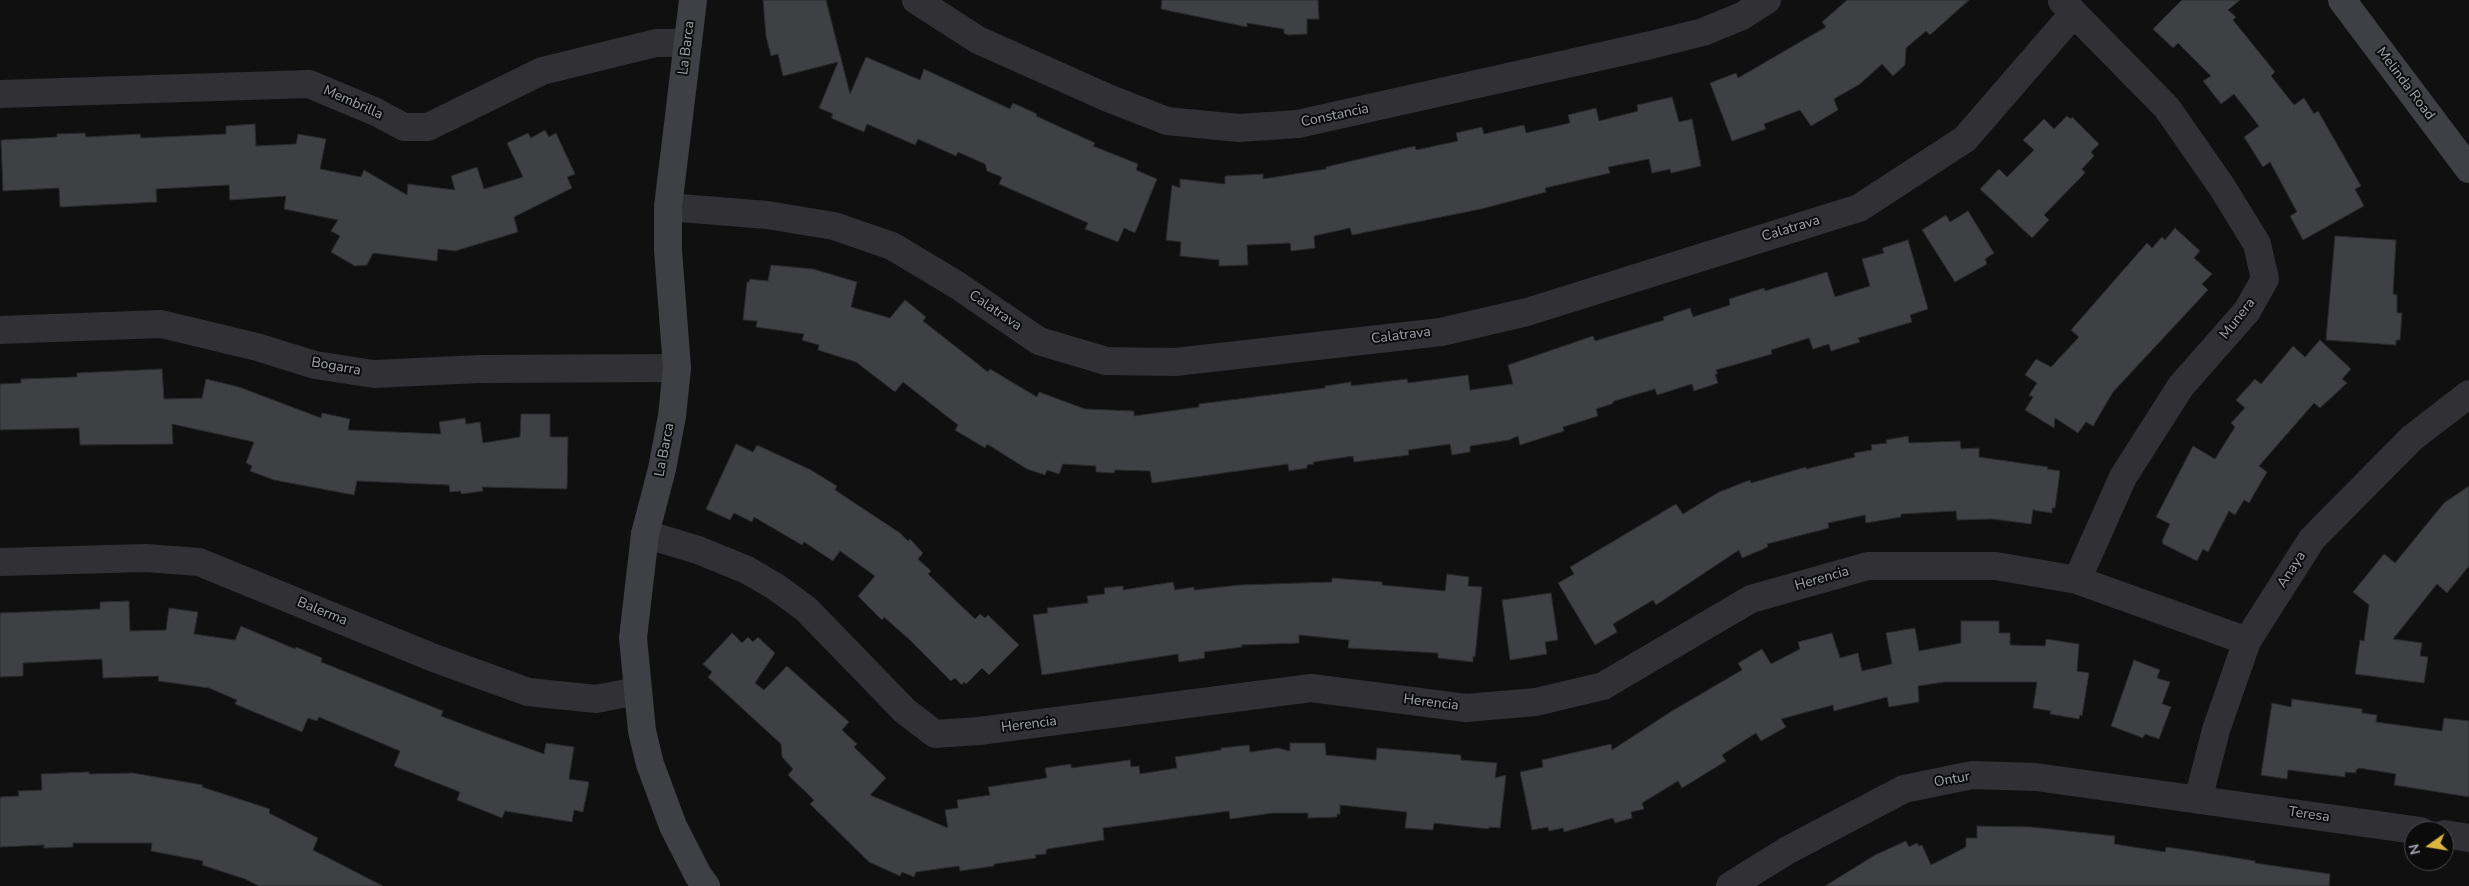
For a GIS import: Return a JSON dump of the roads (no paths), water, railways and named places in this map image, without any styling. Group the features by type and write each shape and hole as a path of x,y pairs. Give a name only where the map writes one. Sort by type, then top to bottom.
{"street":[{"name":"La Barca","path":"693,0 668,207 668,250 677,368 672,416 664,460 645,534 633,638 642,730 654,773 673,826 698,875 706,886"},
{"name":"Constancia","path":"916,0 978,40 1108,98 1167,121 1239,128 1298,124 1647,46 1703,32 1742,16 1767,0"},
{"name":"Melinda Road","path":"2342,0 2469,169"},
{"name":"Calatrava","path":"668,207 767,215 834,226 892,246 957,285 1039,341 1106,361 1175,362 1441,332 1527,312 1859,208 1965,140 2068,6"},
{"name":"Munera","path":"2068,6 2167,108 2222,187 2256,244 2265,280 2247,311 2181,386 2123,477 2077,580"},
{"name":"Membrilla","path":"0,94 310,84 376,112 404,127 428,127 542,71 656,43 688,43"},
{"name":"Bogarra","path":"0,330 161,324 256,347 315,365 374,374 479,369 677,368"},
{"name":"Anaya","path":"2198,800 2216,730 2247,641 2312,539 2412,438 2469,394"},
{"name":"Herencia","path":"645,534 698,550 747,570 776,587 806,609 905,711 935,734 979,731 1311,688 1466,708 1536,702 1603,686 1751,599 1868,566 1996,566 2077,580 2247,641"},
{"name":"Balerma","path":"0,562 146,558 199,562 434,658 528,692 596,699 637,691"},
{"name":"Ontur","path":"1730,886 1788,850 1904,789 1972,775 2036,777 2198,800"},
{"name":"Teresa","path":"2198,800 2404,829"},
{"path":"2454,836 2469,838"}]}
